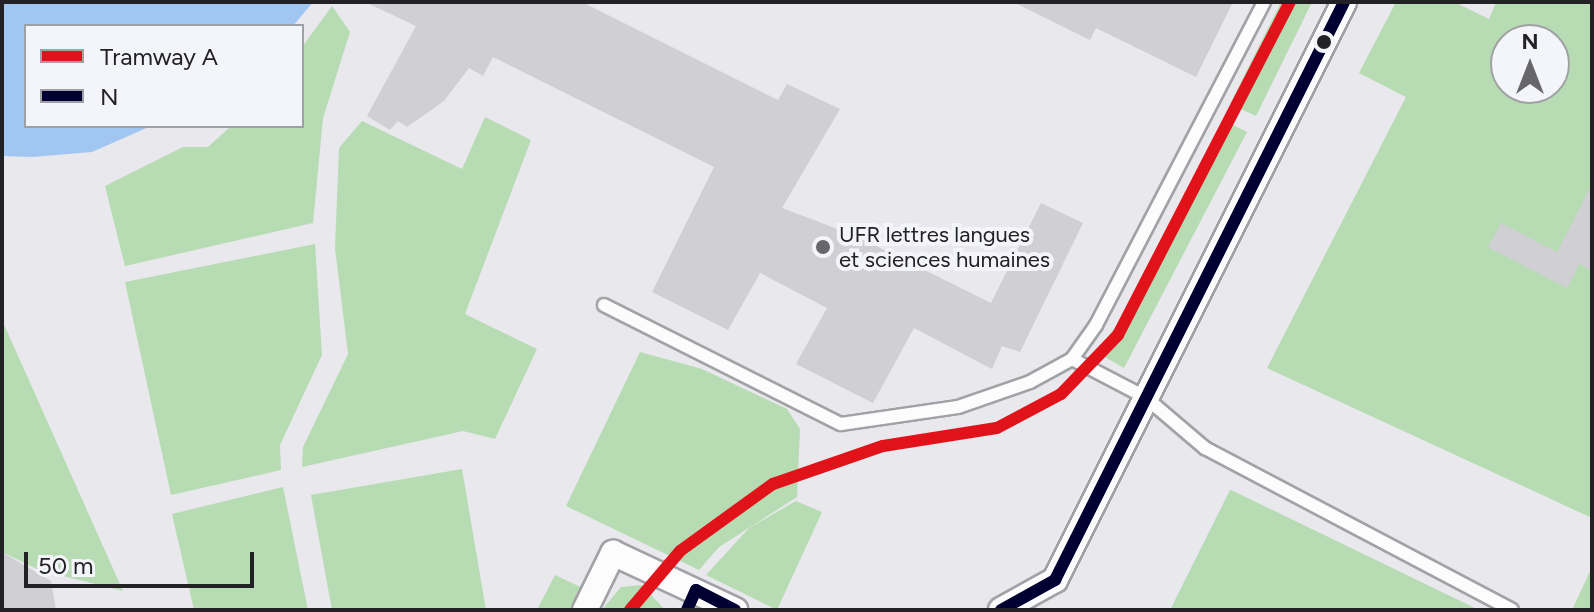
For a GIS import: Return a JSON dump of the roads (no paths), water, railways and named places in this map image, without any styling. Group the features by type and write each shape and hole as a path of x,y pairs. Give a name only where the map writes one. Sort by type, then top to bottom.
{"street":[{"path":"1001,610 1055,580 1344,2"},
{"path":"585,610 613,553 692,600 735,610"}],"lane":[{"path":"604,305 841,424 958,407 1072,359 1174,185 1264,2"},
{"path":"1072,359 1145,397 1205,448 1512,610"}],"water":[{"path":"2,2 313,2 295,24 24,24 24,128 146,128 92,152 2,156"}],"tram line":[{"name":"A","path":"630,610 680,551 773,484 883,446 997,428 1061,394 1118,335 1290,2"}],"place":[{"name":"UFR lettres langues et sciences humaines","path":"823,247"}]}
